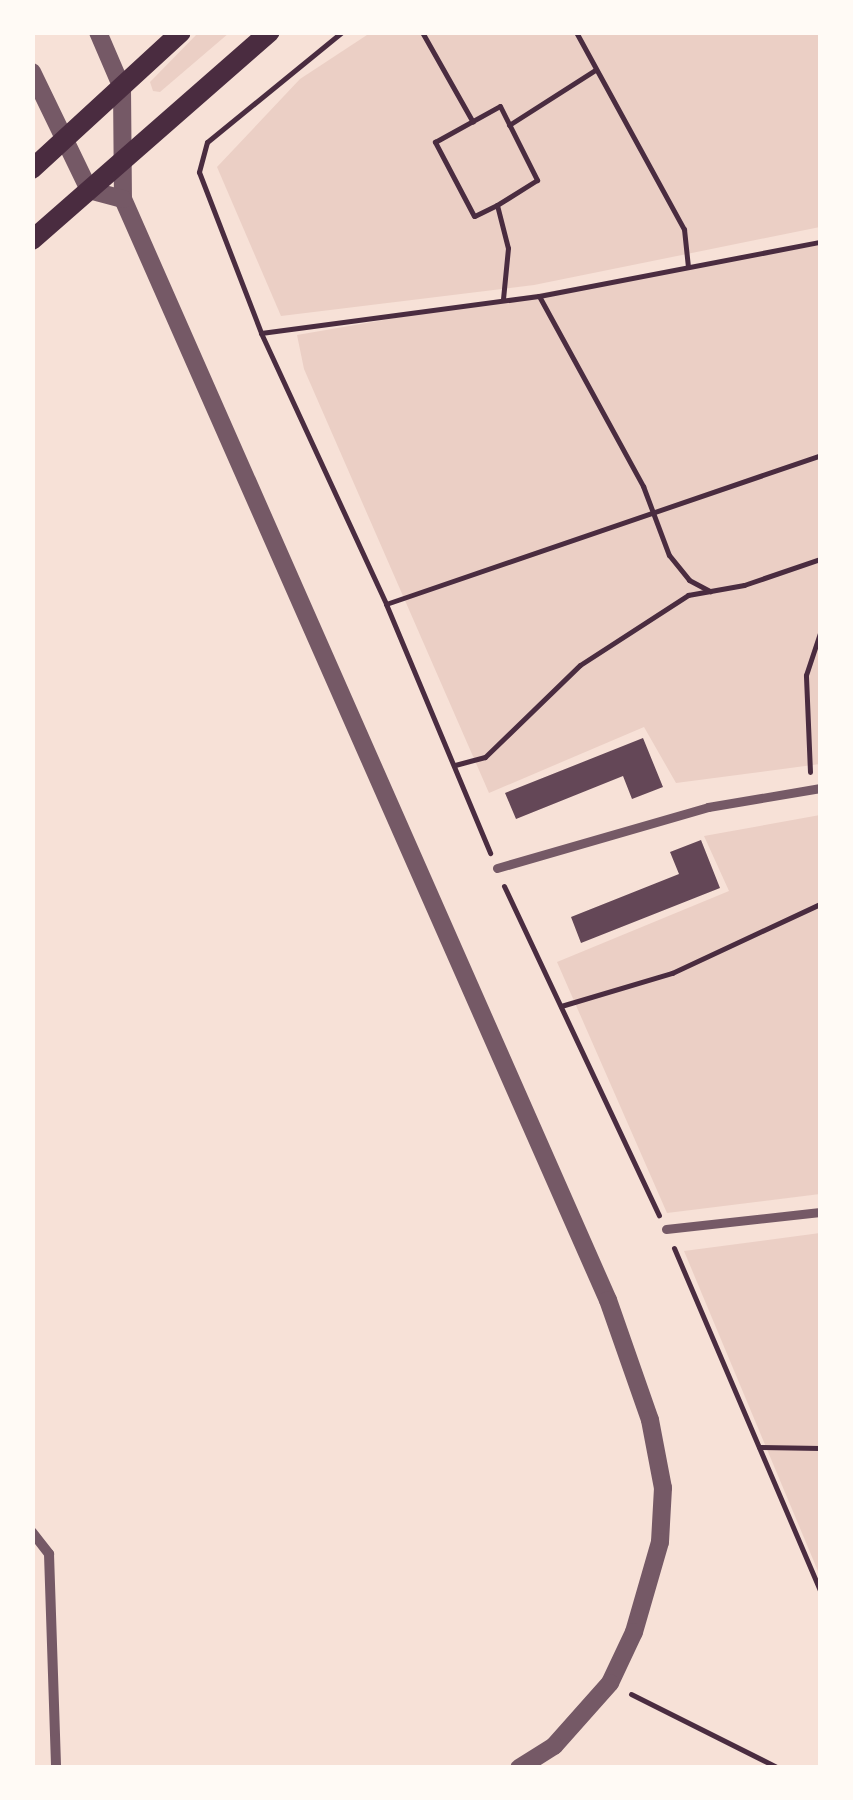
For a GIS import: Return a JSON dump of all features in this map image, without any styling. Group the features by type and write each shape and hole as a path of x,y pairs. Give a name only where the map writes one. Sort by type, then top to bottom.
{"main road":[{"path":"32,169 181,32"},
{"path":"32,240 270,32"}],"street":[{"path":"98,32 122,88 126,158 123,199 608,1300 650,1420 663,1488 660,1542 634,1632 610,1684 554,1746 519,1768"},
{"path":"32,72 89,190 123,199"},
{"path":"497,868 708,807 817,789"},
{"path":"666,1229 820,1212"},
{"path":"32,1532 49,1554 56,1768"}],"path":[{"path":"342,32 207,142 199,172 260,333 386,604 497,868 666,1229 820,1590"},
{"path":"422,32 472,122"},
{"path":"576,32 684,228 688,266"},
{"path":"510,125 595,70"},
{"path":"500,106 510,125 538,180 474,216 435,142 500,106"},
{"path":"497,206 508,248 504,300"},
{"path":"260,333 539,296 820,242"},
{"path":"539,296 669,554 689,580 712,592"},
{"path":"386,604 820,454"},
{"path":"455,764 484,757 604,646 688,595 712,592 820,560"},
{"path":"817,789 806,675 820,633"},
{"path":"561,1006 672,973 820,904"},
{"path":"757,1447 820,1448"},
{"path":"610,1684 779,1768"}],"shaded area":[{"path":"199,32 229,33 160,92 153,91 150,82"},
{"path":"370,33 820,33 820,227 534,285 281,316 217,167 300,79"},
{"path":"820,245 820,764 676,783 644,727 489,793 304,369 297,335"},
{"path":"820,815 820,1194 667,1213 557,962 729,891 704,836"},
{"path":"820,1233 820,1576 684,1251"}],"building":[{"path":"643,738 663,787 632,799 623,776 516,819 505,793"},
{"path":"701,840 720,888 581,943 571,917 679,874 670,852"}]}
